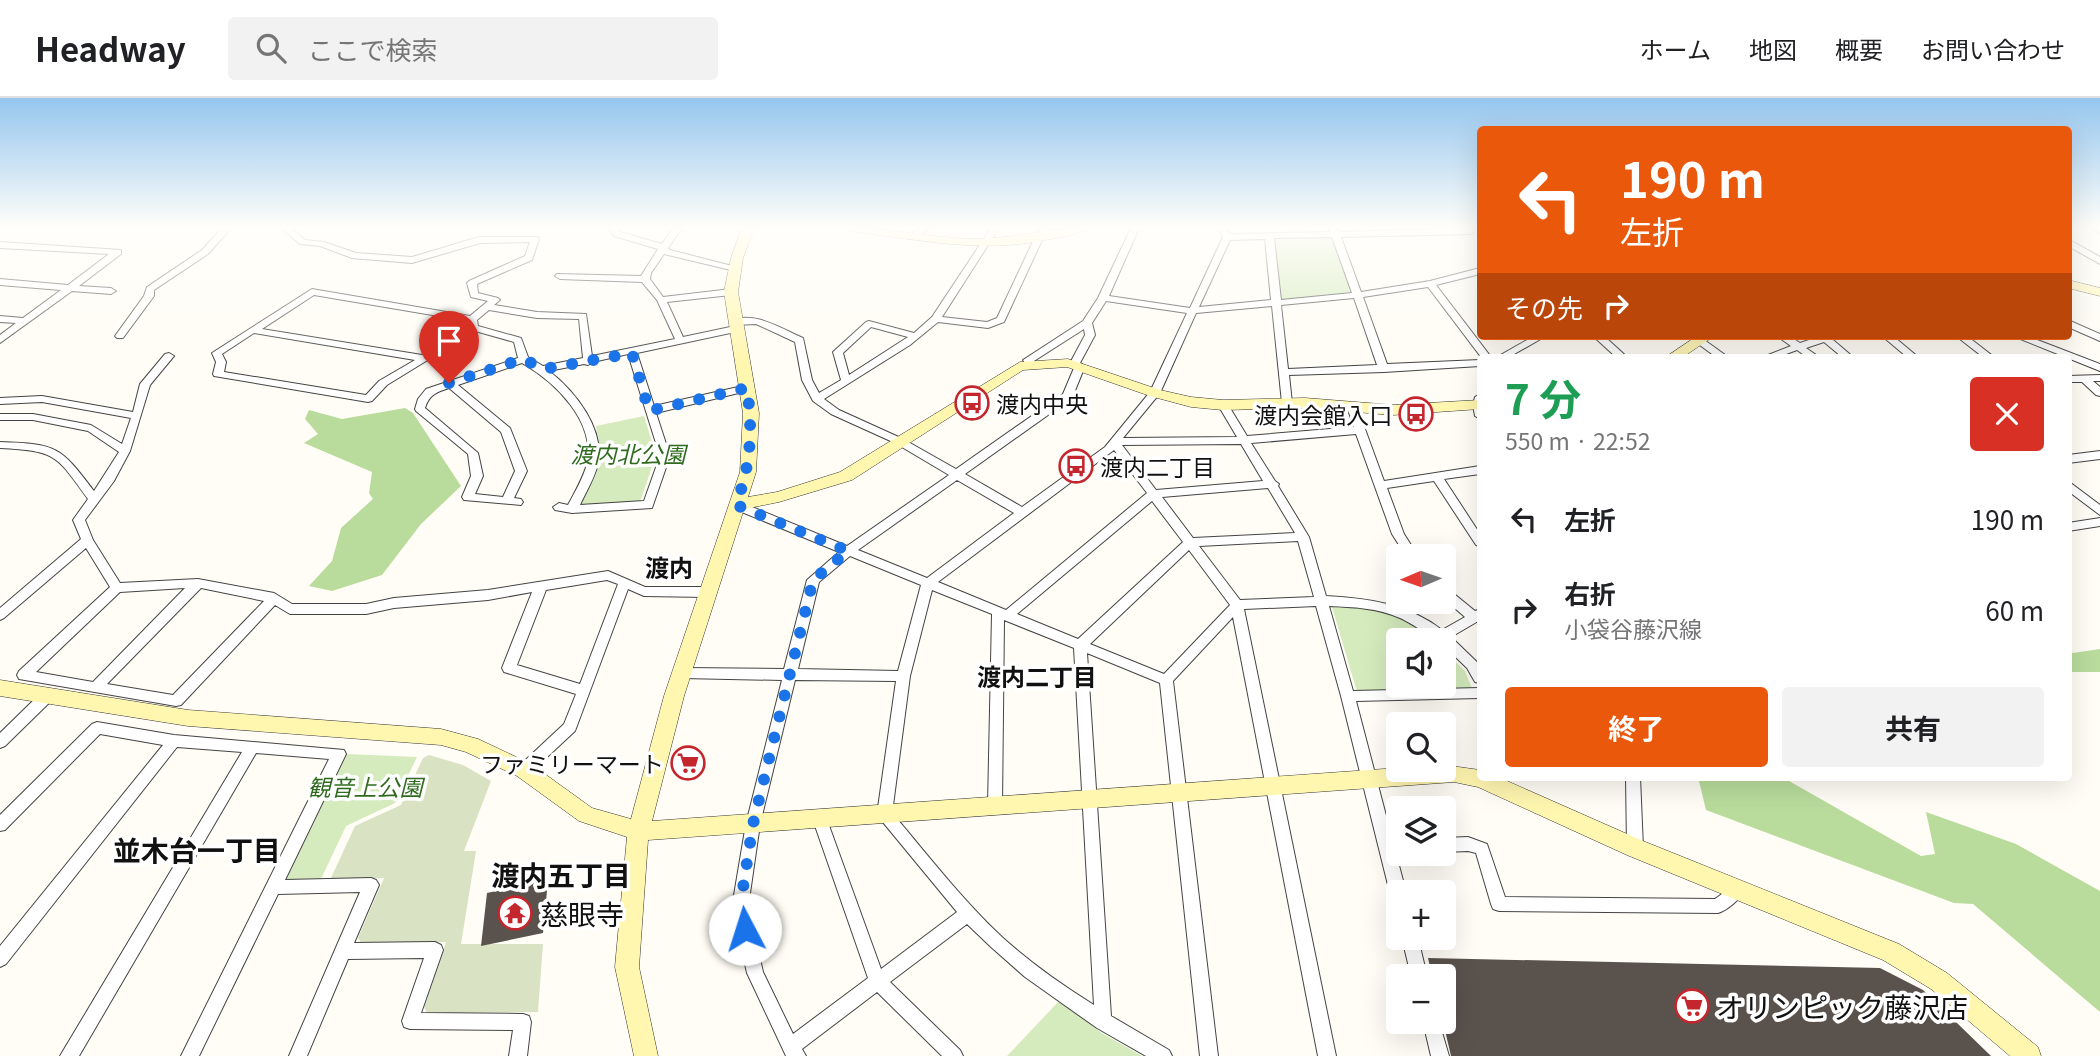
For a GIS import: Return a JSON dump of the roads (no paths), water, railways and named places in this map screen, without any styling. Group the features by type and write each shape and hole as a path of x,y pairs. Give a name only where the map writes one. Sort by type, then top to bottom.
{"street":[{"path":"0,340 90,273"},
{"path":"120,336 149,296 150,289 174,273"},
{"path":"495,273 472,283 474,295 495,300 473,323 383,383 369,399 218,374 221,362 217,352 312,292 473,323 518,340 523,359"},
{"path":"646,273 645,279 661,300 680,340"},
{"path":"646,1056 627,967 639,831 682,673 748,472 751,442 747,388 731,292 734,273"},
{"path":"817,399 915,336 936,319 965,273"},
{"path":"936,319 988,325 1001,320 1024,273"},
{"path":"1031,364 1028,360 1087,323 1115,273"},
{"path":"1163,1056 1103,1022 1014,958 969,913 884,814 903,676 928,583 1114,442 1155,393 1208,273"},
{"path":"1272,273 1287,403"},
{"path":"1349,273 1384,369"},
{"path":"1103,298 1192,312 1357,295 1430,284 1473,273"},
{"path":"560,276 645,279"},
{"path":"0,282 111,290"},
{"path":"1430,284 1484,354"},
{"path":"2072,285 2100,292"},
{"path":"661,300 731,292"},
{"path":"487,307 537,315 583,316 589,362"},
{"path":"0,319 26,321"},
{"path":"544,369 632,353 757,321 800,340 807,380 817,399 835,412 899,441 1023,513"},
{"path":"969,913 877,980 794,1051 755,973 740,907 753,824 813,580 848,551 1068,396 1090,335 1087,323"},
{"path":"846,381 838,352 869,324 915,336"},
{"path":"2072,325 2100,338"},
{"path":"252,330 423,358"},
{"path":"1508,354 1534,340"},
{"path":"1603,340 1619,354"},
{"path":"1677,354 1702,340"},
{"path":"1705,340 1720,354"},
{"path":"1789,340 1810,354"},
{"path":"1778,354 1820,340"},
{"path":"1831,340 1845,354"},
{"path":"1892,340 1909,354"},
{"path":"1966,340 1985,354"},
{"path":"2028,340 2064,354"},
{"path":"559,508 648,505 665,456 632,353"},
{"path":"117,588 87,540 79,520 110,478 125,451 138,416 145,384 169,356"},
{"path":"2072,357 2100,368"},
{"path":"449,383 506,430 520,471 512,501 468,497 477,476 473,453 420,409 422,399 430,391 449,383 523,359 544,369 562,386 587,426 593,459 572,509"},
{"path":"1284,372 1477,363"},
{"path":"736,505 834,482 1020,366 1031,364 1077,365 1155,393 1191,402 1223,405 1287,403 1393,410 1477,406"},
{"path":"2072,379 2100,378"},
{"path":"2085,379 2100,393"},
{"path":"649,411 747,388"},
{"path":"1,402 42,399 138,416"},
{"path":"1223,405 1303,537 1369,777 1386,829"},
{"path":"1352,407 1398,534 1404,544"},
{"path":"0,417 33,417 91,428 125,451"},
{"path":"1114,442 1245,440 1359,430"},
{"path":"1114,442 1237,604 1327,1056"},
{"path":"0,445 43,447 58,452 93,498"},
{"path":"2072,458 2100,455"},
{"path":"1380,485 1477,470"},
{"path":"1437,477 1477,537"},
{"path":"995,805 1003,614 1153,494 1273,484"},
{"path":"2072,488 2100,511"},
{"path":"736,505 1166,680"},
{"path":"2072,526 2100,522"},
{"path":"1080,645 1190,542 1303,537"},
{"path":"0,615 87,540"},
{"path":"274,598 176,701 24,675 117,588 198,583 274,598 290,609 366,609 608,575 644,591 707,593"},
{"path":"524,770 570,727 625,582"},
{"path":"97,686 198,583"},
{"path":"541,586 509,668 584,691"},
{"path":"1209,1056 1166,680 1237,604 1322,601 1373,603 1401,610 1430,628"},
{"path":"1456,601 1477,616 1456,628"},
{"path":"1080,645 1103,1022"},
{"path":"1456,649 1477,670"},
{"path":"682,673 903,676"},
{"path":"0,688 188,718 441,737 471,745 524,770 586,814 639,831 820,820 1369,777 1454,773 1477,778"},
{"path":"1348,695 1477,693"},
{"path":"0,742 47,696"},
{"path":"0,825 97,728 174,741 339,754 190,1056"},
{"path":"0,959 174,741"},
{"path":"69,1056 251,749"},
{"path":"1485,781 1635,848 1891,952 1939,981 2029,1056"},
{"path":"1633,781 1635,848"},
{"path":"820,820 877,980 954,1056"},
{"path":"1456,844 1468,844 1482,849 1499,904 1718,906 1737,890"},
{"path":"274,887 371,885 298,1056"},
{"path":"343,951 435,950 410,1021 523,1022 518,1056"},
{"path":"1434,1034 1440,1056"}],"place":[{"name":"渡内中央","path":"972,403"},
{"name":"渡内会館入口","path":"1416,414"},
{"name":"渡内二丁目","path":"1076,466"},
{"name":"ファミリーマート","path":"688,763"},
{"name":"慈眼寺","path":"515,913"},
{"name":"オリンピック藤沢店","path":"1692,1006"}],"district":[{"name":"渡内","path":"669,566"},
{"name":"渡内二丁目","path":"1037,675"},
{"name":"並木台一丁目","path":"197,849"},
{"name":"渡内五丁目","path":"561,874"}],"park label":[{"name":"渡内北公園","path":"628,453"},
{"name":"観音上公園","path":"365,786"}]}
